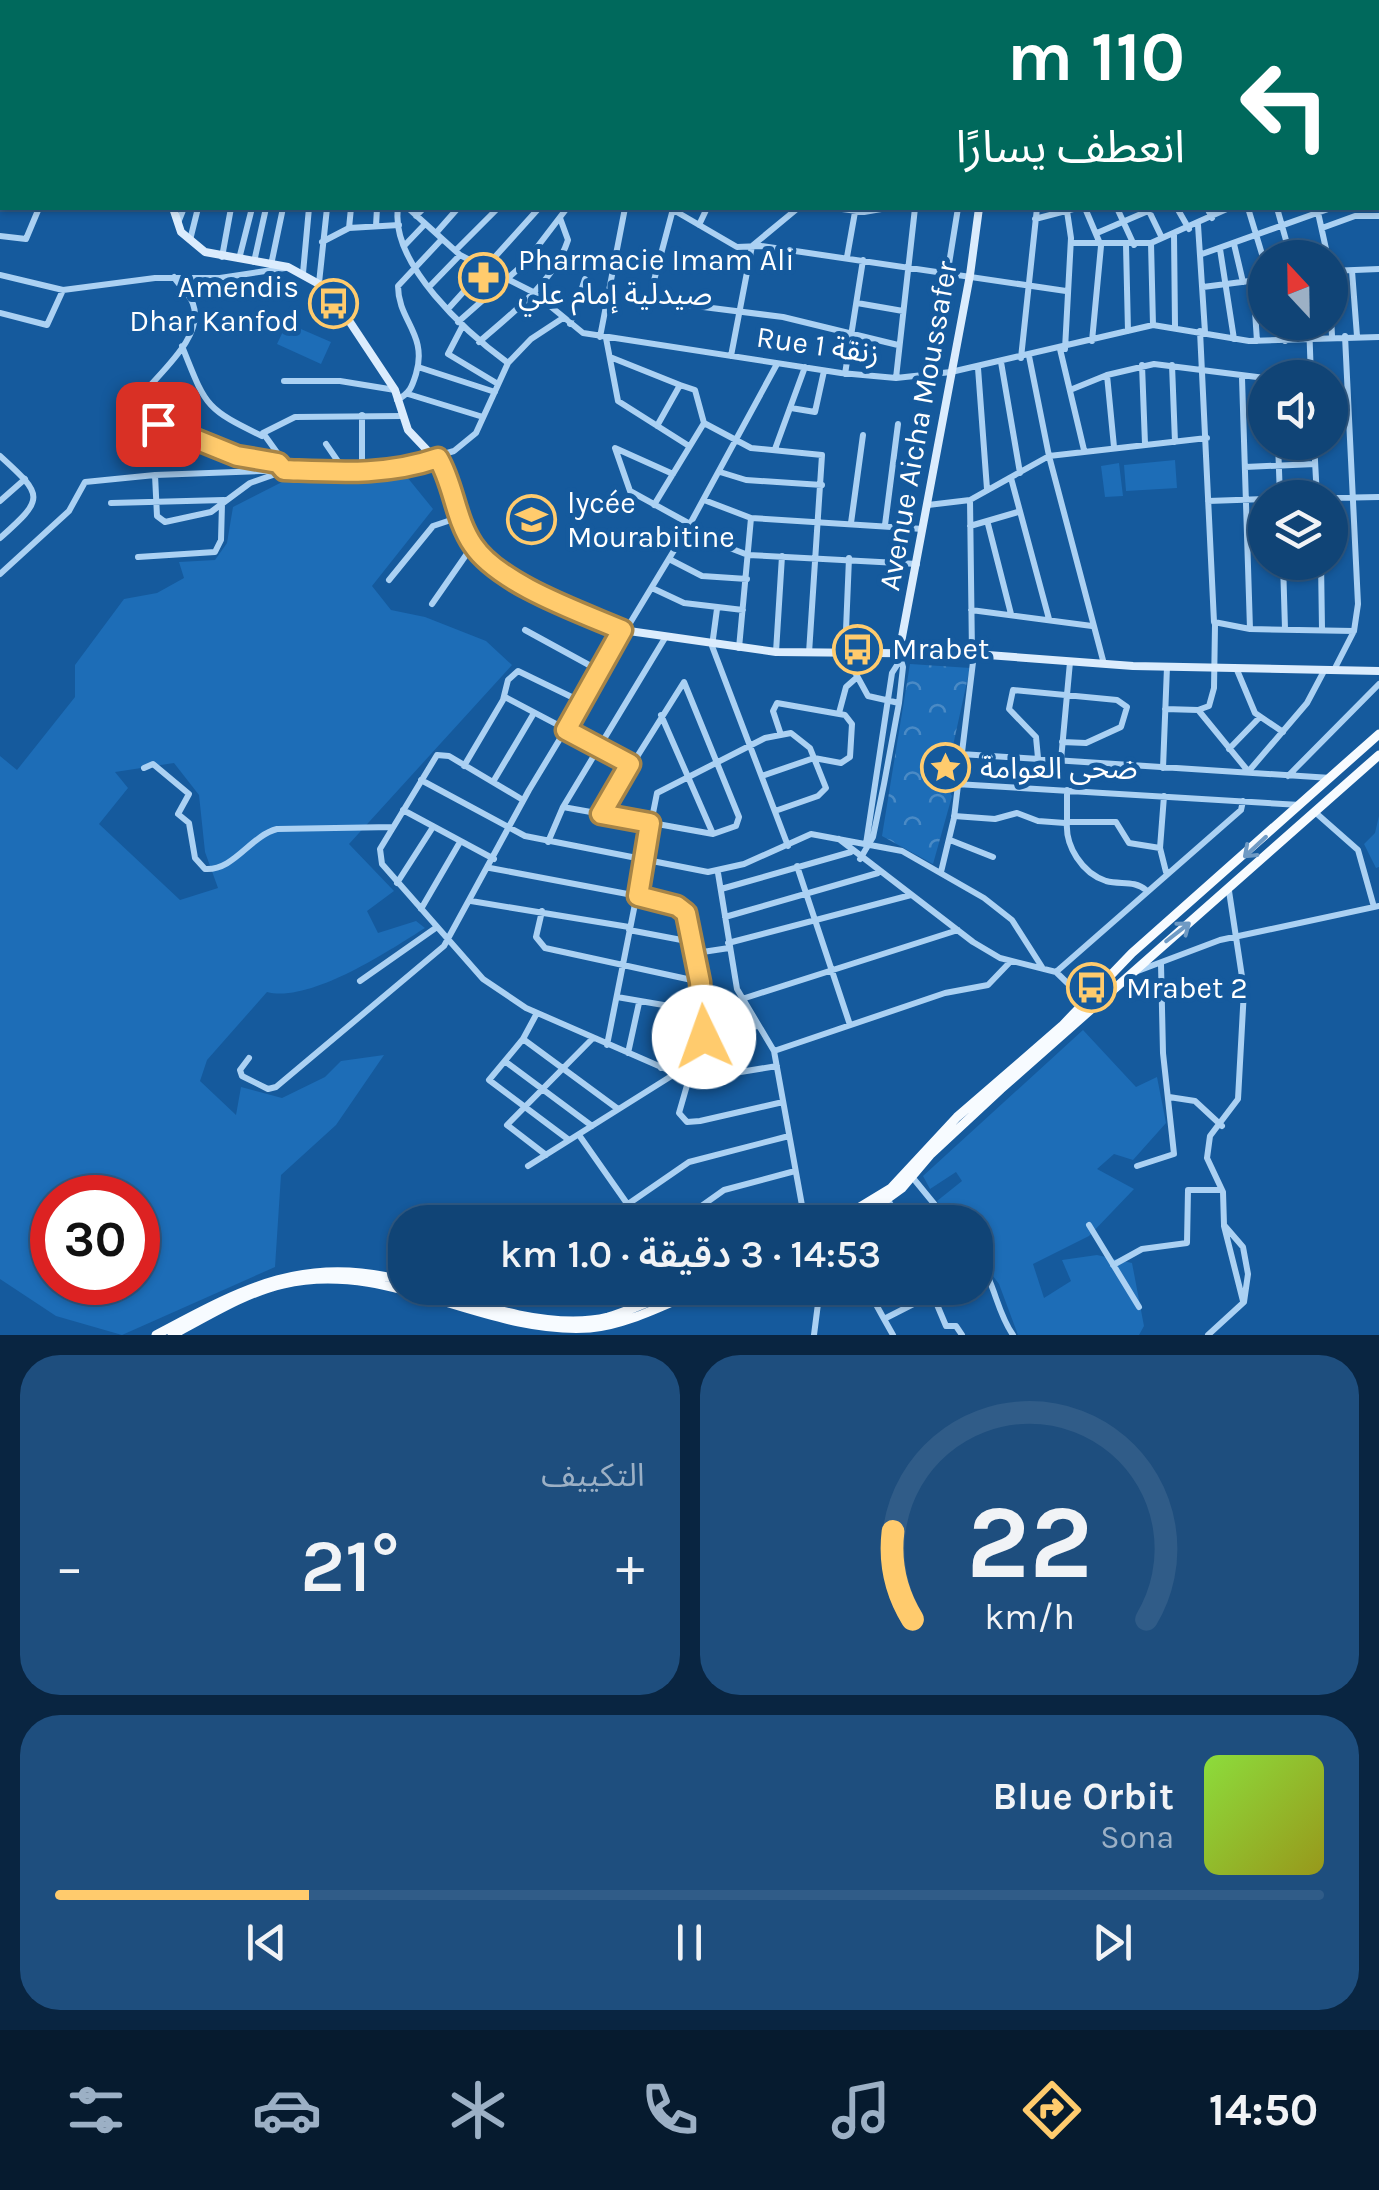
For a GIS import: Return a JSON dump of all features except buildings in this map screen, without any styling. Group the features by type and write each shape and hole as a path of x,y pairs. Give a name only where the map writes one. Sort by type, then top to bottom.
{"main road":[{"path":"862,1205 891,1188 957,1117 1062,1026 1132,953 1379,734"},
{"path":"881,1205 912,1178 938,1147 1379,755"},
{"path":"156,1335 269,1278 334,1270 388,1278"},
{"path":"172,1335 268,1288 304,1280 388,1285"},
{"path":"451,1305 493,1318 584,1328 607,1325 660,1305"},
{"path":"480,1305 500,1311 582,1320 607,1317 637,1305"}],"street":[{"path":"0,236 26,239 38,210"},
{"path":"174,210 177,224 190,242 222,258 288,267 320,282 341,304 396,395 412,436 438,458 473,545 506,574 622,630 712,646 809,654 973,654 1104,665 1379,671"},
{"path":"177,224 183,210"},
{"path":"190,242 198,210"},
{"path":"222,258 231,210"},
{"path":"239,260 252,210"},
{"path":"253,263 266,210"},
{"path":"271,265 284,210"},
{"path":"304,273 309,210"},
{"path":"320,282 326,210"},
{"path":"348,228 351,210"},
{"path":"376,226 377,210"},
{"path":"398,210 405,245 416,269 460,325 508,363"},
{"name":"Rue 1 زنقة","path":"410,210 458,252 533,292 567,321 603,337 656,341 777,364 896,378 978,368 1153,325 1248,340"},
{"path":"416,216 422,210"},
{"path":"408,394 418,367 420,343 398,293 404,276 416,269 457,210"},
{"path":"430,286 496,210"},
{"path":"448,310 537,210"},
{"path":"496,388 448,354 460,325 510,279 566,210"},
{"path":"625,210 603,337 618,402 689,446"},
{"path":"672,210 653,299 740,311 898,345"},
{"path":"675,210 737,247 948,270 1066,292"},
{"path":"699,225 706,210"},
{"path":"731,356 752,246 796,210"},
{"path":"846,210 871,210"},
{"path":"896,378 915,210"},
{"path":"948,270 958,210"},
{"name":"Avenue Aicha Moussafer","path":"899,657 979,210"},
{"path":"1037,210 1025,357 1104,665"},
{"path":"1035,219 1070,210"},
{"path":"1086,210 1101,246 1092,341"},
{"path":"1118,210 1130,245 1128,331"},
{"path":"1097,233 1148,210"},
{"path":"1150,210 1162,238"},
{"path":"1178,210 1189,229"},
{"path":"1208,210 1212,218"},
{"path":"1071,244 1151,243 1226,210"},
{"path":"1249,210 1259,240"},
{"path":"1278,210 1287,240"},
{"path":"1202,254 1258,236 1318,210 1324,240"},
{"path":"1067,211 1071,244 1062,349 1084,450"},
{"path":"847,257 855,212"},
{"path":"1322,228 1355,216 1379,216"},
{"path":"479,342 533,292 566,248 568,235 560,218"},
{"path":"322,242 348,228 399,224"},
{"path":"405,245 426,224"},
{"path":"1166,708 1198,710 1212,702 1215,668 1198,225"},
{"path":"1174,234 1175,326"},
{"path":"1151,243 1153,325"},
{"path":"1234,244 1244,282"},
{"path":"1220,249 1234,339"},
{"path":"845,374 863,260"},
{"path":"0,276 62,290 174,277 220,278 288,267"},
{"path":"1348,271 1379,269"},
{"path":"1352,271 1358,336"},
{"path":"174,277 194,310 182,346 142,396 146,415 208,446 284,468"},
{"path":"0,574 69,511 85,482 284,468 362,474 438,458 472,439 508,363 530,339 567,321 584,279"},
{"path":"1203,287 1248,282"},
{"path":"0,313 47,325 62,290"},
{"path":"857,303 903,311"},
{"name":"Rue 1 زنقة","path":"1348,336 1379,336"},
{"name":"Rue 1 زنقة","path":"1257,340 1310,340"},
{"path":"1310,340 1311,360"},
{"path":"1248,772 1329,671 1354,631 1358,578 1345,340"},
{"path":"182,346 203,399 214,413 262,436 281,458 284,468"},
{"path":"610,357 696,390 704,423 654,505"},
{"path":"1001,362 1020,473"},
{"path":"249,1058 240,1070 242,1076 268,1089 276,1087 448,940 490,868 523,800 622,630 688,528 777,364"},
{"path":"1070,390 1142,365 1248,378"},
{"path":"1142,365 1145,444"},
{"path":"1172,366 1175,442"},
{"path":"418,367 496,388"},
{"path":"775,449 805,367"},
{"path":"978,368 987,489"},
{"path":"791,408 816,412 824,371"},
{"path":"1108,375 1114,447"},
{"path":"1242,378 1250,629"},
{"path":"284,381 340,381 396,395 408,394 483,417"},
{"path":"657,426 680,385"},
{"path":"362,415 362,474"},
{"path":"262,436 268,427 295,417 402,416"},
{"path":"704,423 752,448 820,454 822,486 809,654"},
{"path":"885,526 898,424"},
{"path":"851,523 863,435"},
{"path":"928,505 970,500 1049,456 1207,438"},
{"path":"326,444 346,473"},
{"path":"673,474 615,448 627,487 688,528 748,555 917,564"},
{"path":"0,456 34,488 35,505 0,538"},
{"path":"1280,460 1280,480"},
{"path":"1315,460 1316,480"},
{"path":"1245,467 1315,464"},
{"path":"155,475 157,516 165,522 200,516 284,468"},
{"path":"720,472 746,480 822,486"},
{"path":"1011,478 1049,619"},
{"path":"0,501 25,479"},
{"path":"1348,498 1379,497"},
{"path":"1208,501 1246,498"},
{"path":"704,500 751,518 924,529"},
{"path":"941,872 954,816 973,654 970,500"},
{"path":"111,503 224,502"},
{"path":"138,557 215,552 221,540 224,502"},
{"path":"970,526 988,524 1018,512"},
{"path":"390,580 425,534 460,517"},
{"path":"739,648 751,518"},
{"path":"988,524 1012,614"},
{"path":"432,604 473,545"},
{"path":"776,652 782,556"},
{"path":"669,558 702,576 747,579"},
{"path":"850,558 845,654 855,679 873,700 899,703"},
{"path":"1284,580 1285,629"},
{"path":"1321,580 1322,629"},
{"path":"652,588 684,603 743,610"},
{"path":"717,608 712,646 788,846"},
{"path":"971,610 1092,626"},
{"path":"1216,624 1250,629 1354,631"},
{"path":"525,630 600,671"},
{"path":"548,842 563,808 665,638"},
{"path":"860,860 866,844 894,665 899,657"},
{"path":"866,844 873,837 899,703 903,666 899,657"},
{"path":"1061,760 1070,662"},
{"path":"1163,768 1167,667"},
{"path":"464,766 504,697 508,680 520,670 582,702"},
{"path":"1238,670 1259,718 1283,732"},
{"path":"839,713 846,687 855,679"},
{"path":"563,808 714,834 739,821 684,682 678,685 601,814"},
{"path":"1288,776 1379,684"},
{"path":"1038,758 1036,737 1011,714 1010,694 1020,688 1117,700 1127,711 1123,726 1097,739 1062,742"},
{"path":"504,697 630,764"},
{"path":"762,776 814,758 848,760 852,724 839,713 776,702 773,711 780,732"},
{"path":"1198,710 1248,772"},
{"path":"492,782 534,713"},
{"path":"661,714 714,834"},
{"path":"1230,748 1259,718"},
{"path":"607,1045 657,793 688,774 780,732 796,735 814,758 826,785 824,792 775,811"},
{"path":"1302,805 956,785 942,770 949,758 962,753 1333,778"},
{"path":"523,800 445,754 437,754 379,856 397,882 483,979 537,1012 690,1080 776,1066"},
{"path":"144,768 153,764 189,794 178,814 190,823 196,858 205,869 222,867 260,835 278,828 392,828"},
{"path":"421,780 508,829 548,842 718,873 811,834 902,851 1012,920 1042,968"},
{"path":"1067,790 1068,844 1104,881 1146,890"},
{"path":"1164,796 1160,848 1166,872"},
{"path":"1056,972 1241,810 1243,801"},
{"path":"403,810 494,859"},
{"path":"954,816 995,819 1017,813 1038,821 1116,822 1131,845 1160,848"},
{"path":"1130,974 1233,937 1376,907 1358,850 1316,813"},
{"path":"397,882 433,828"},
{"path":"838,838 860,860 913,894 958,930 1011,961 1056,972 1094,1011"},
{"path":"950,840 993,858"},
{"path":"421,908 460,842"},
{"path":"721,889 851,852"},
{"path":"797,866 850,1025"},
{"path":"490,868 638,896 682,909 696,954 704,1037 678,1105 687,1122 783,1102"},
{"path":"725,917 879,872"},
{"path":"718,873 728,946 742,999 774,1051 802,1205"},
{"path":"1228,891 1233,937 1243,972 1238,1099 1222,1126 1210,1136 1207,1158 1222,1190 1233,1274 1244,1302"},
{"path":"696,954 913,894"},
{"path":"470,901 542,911 692,942"},
{"path":"542,911 536,937 541,946 700,982"},
{"path":"360,980 437,927"},
{"path":"742,999 958,930"},
{"path":"774,1051 945,993 988,985 1011,961"},
{"path":"1137,1166 1174,1154 1161,964"},
{"path":"617,997 704,1012"},
{"path":"628,1053 639,1003"},
{"path":"661,1068 674,1008"},
{"path":"537,1012 523,1039 488,1080 569,1140"},
{"path":"704,1037 758,1026"},
{"path":"546,1155 507,1125 593,1038"},
{"path":"523,1039 618,1109"},
{"path":"506,1062 546,1088 592,1126"},
{"path":"528,1166 673,1075"},
{"path":"1168,1097 1195,1101 1222,1126"},
{"path":"579,1134 627,1205 658,1180 702,1156 789,1136"},
{"path":"703,1205 724,1190 795,1170"},
{"path":"912,1178 935,1205"},
{"path":"1113,1265 1142,1249 1188,1243 1188,1190 1222,1190"},
{"path":"888,1200 891,1205"},
{"path":"1089,1225 1139,1306"},
{"path":"1208,1335 1244,1302 1248,1274 1243,1248 1224,1226"},
{"path":"993,1283 1004,1322 1013,1335"},
{"path":"814,1335 818,1305"},
{"path":"876,1305 892,1335"},
{"path":"884,1319 908,1305"},
{"path":"938,1305 946,1326 955,1326 962,1335"}],"green space":[{"path":"287,323 331,342 321,364 277,344"},
{"path":"1175,460 1177,488 1126,491 1124,465"},
{"path":"1119,463 1123,496 1105,497 1101,466"},
{"path":"407,477 433,509 372,586 391,610 425,617 486,641 512,665 349,844 394,891 367,911 378,933 416,921 425,928 370,962 326,983 285,993 267,992 207,1060 200,1081 236,1115 241,1087 282,1098 325,1077 341,1061 384,1055 336,1125 281,1175 275,1267 122,1335 56,1316 39,1305 160,1305 160,1175 30,1175 30,1299 0,1279 0,756 17,770 75,697 75,665 124,599 157,593 184,578 179,562 215,560 227,543 233,507 286,480","holes":["174,763 199,795 205,852 218,888 180,900 99,824 128,788 115,772"]},
{"path":"910,664 970,668 952,750 937,771 952,796 933,864 882,836"},
{"path":"1379,816 1376,868 1364,844 1375,833"},
{"path":"1083,1030 1136,1087 1157,1077 1166,1123 1133,1160 1114,1154 1097,1169 1134,1189 1089,1236 1033,1264 1044,1298 1071,1281 1062,1260 1097,1255 1132,1263 1144,1326 1139,1335 1018,1335 993,1276 993,1205 940,1205 937,1201 962,1181 956,1172 930,1189 923,1176"}],"place":[{"name":"Pharmacie Imam Ali صيدلية إمام علي","path":"483,277"},
{"name":"Amendis Dhar Kanfod","path":"334,304"},
{"name":"lycée Mourabitine","path":"532,520"},
{"name":"Mrabet","path":"857,649"},
{"name":"ضحى العوامة","path":"945,768"},
{"name":"Mrabet 2","path":"1091,988"}],"route":[{"path":"158,424 208,446 278,463 284,470 310,474 379,473 438,458 466,532 483,556 534,589 622,630 566,730 630,764 601,814 650,823 638,896 677,906 686,913 700,982 704,1037"}]}
